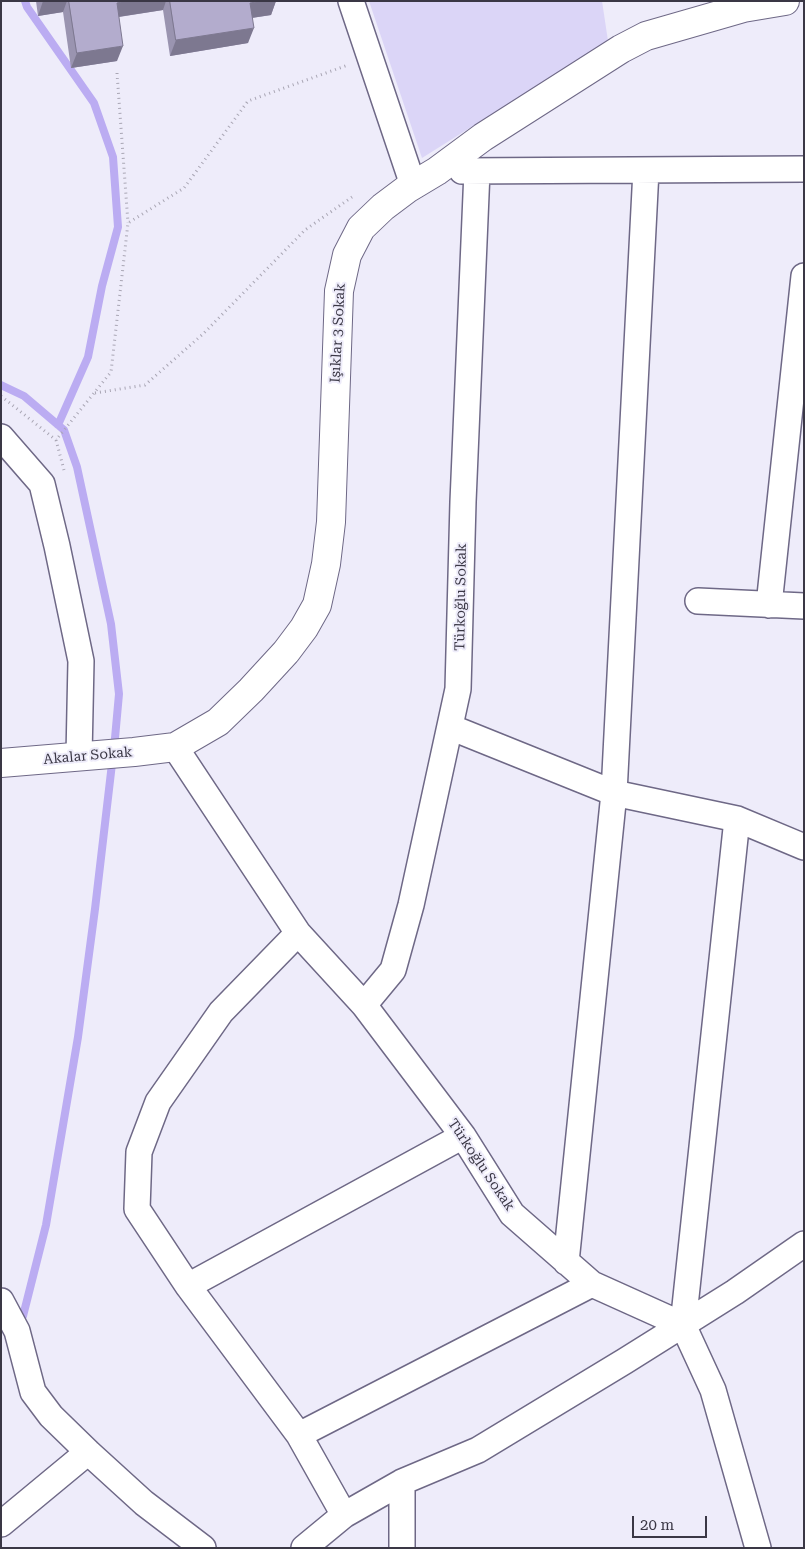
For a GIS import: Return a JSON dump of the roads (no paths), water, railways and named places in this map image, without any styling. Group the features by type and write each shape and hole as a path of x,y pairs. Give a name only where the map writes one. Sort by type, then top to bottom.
{"street":[{"path":"351,1 413,185"},
{"name":"Işıklar 3 Sokak","path":"175,747 218,722 251,690 286,652 304,628 316,605 326,564 331,522 339,291 347,254 362,228 383,207 413,185 437,171 483,137 621,48 646,36 743,8 785,1"},
{"path":"437,171 804,169"},
{"path":"566,1262 614,793 646,170"},
{"name":"Türkoğlu Sokak","path":"364,1004 393,970 411,905 458,689 463,502 477,171"},
{"path":"769,604 796,414 804,276"},
{"path":"1,436 42,484 53,528 80,661 84,755"},
{"path":"698,601 804,606"},
{"path":"450,727 614,793 737,820 804,847"},
{"name":"Türkoğlu Sokak","path":"175,747 298,933 364,1004 463,1136 512,1214 592,1284 683,1325"},
{"name":"Akalar Sokak","path":"1,763 175,747"},
{"path":"737,820 683,1325 713,1390 758,1548"},
{"path":"298,933 221,1012 158,1102 139,1152 137,1209 188,1286 299,1434 344,1516"},
{"path":"188,1286 463,1136"},
{"path":"304,1548 344,1516 402,1482 478,1450 683,1325 735,1292 804,1244"},
{"path":"299,1434 592,1284"},
{"path":"1,1301 17,1332 33,1392 51,1416 144,1503 203,1548"},
{"path":"1,1524 88,1452"},
{"path":"402,1482 402,1548"}],"waterway":[{"path":"25,1 27,7 94,103 113,157 118,227 102,286 88,357 58,425"},
{"path":"1,385 24,396 64,430 77,467 111,624 119,694 95,909 78,1037 46,1225 23,1316"}]}
